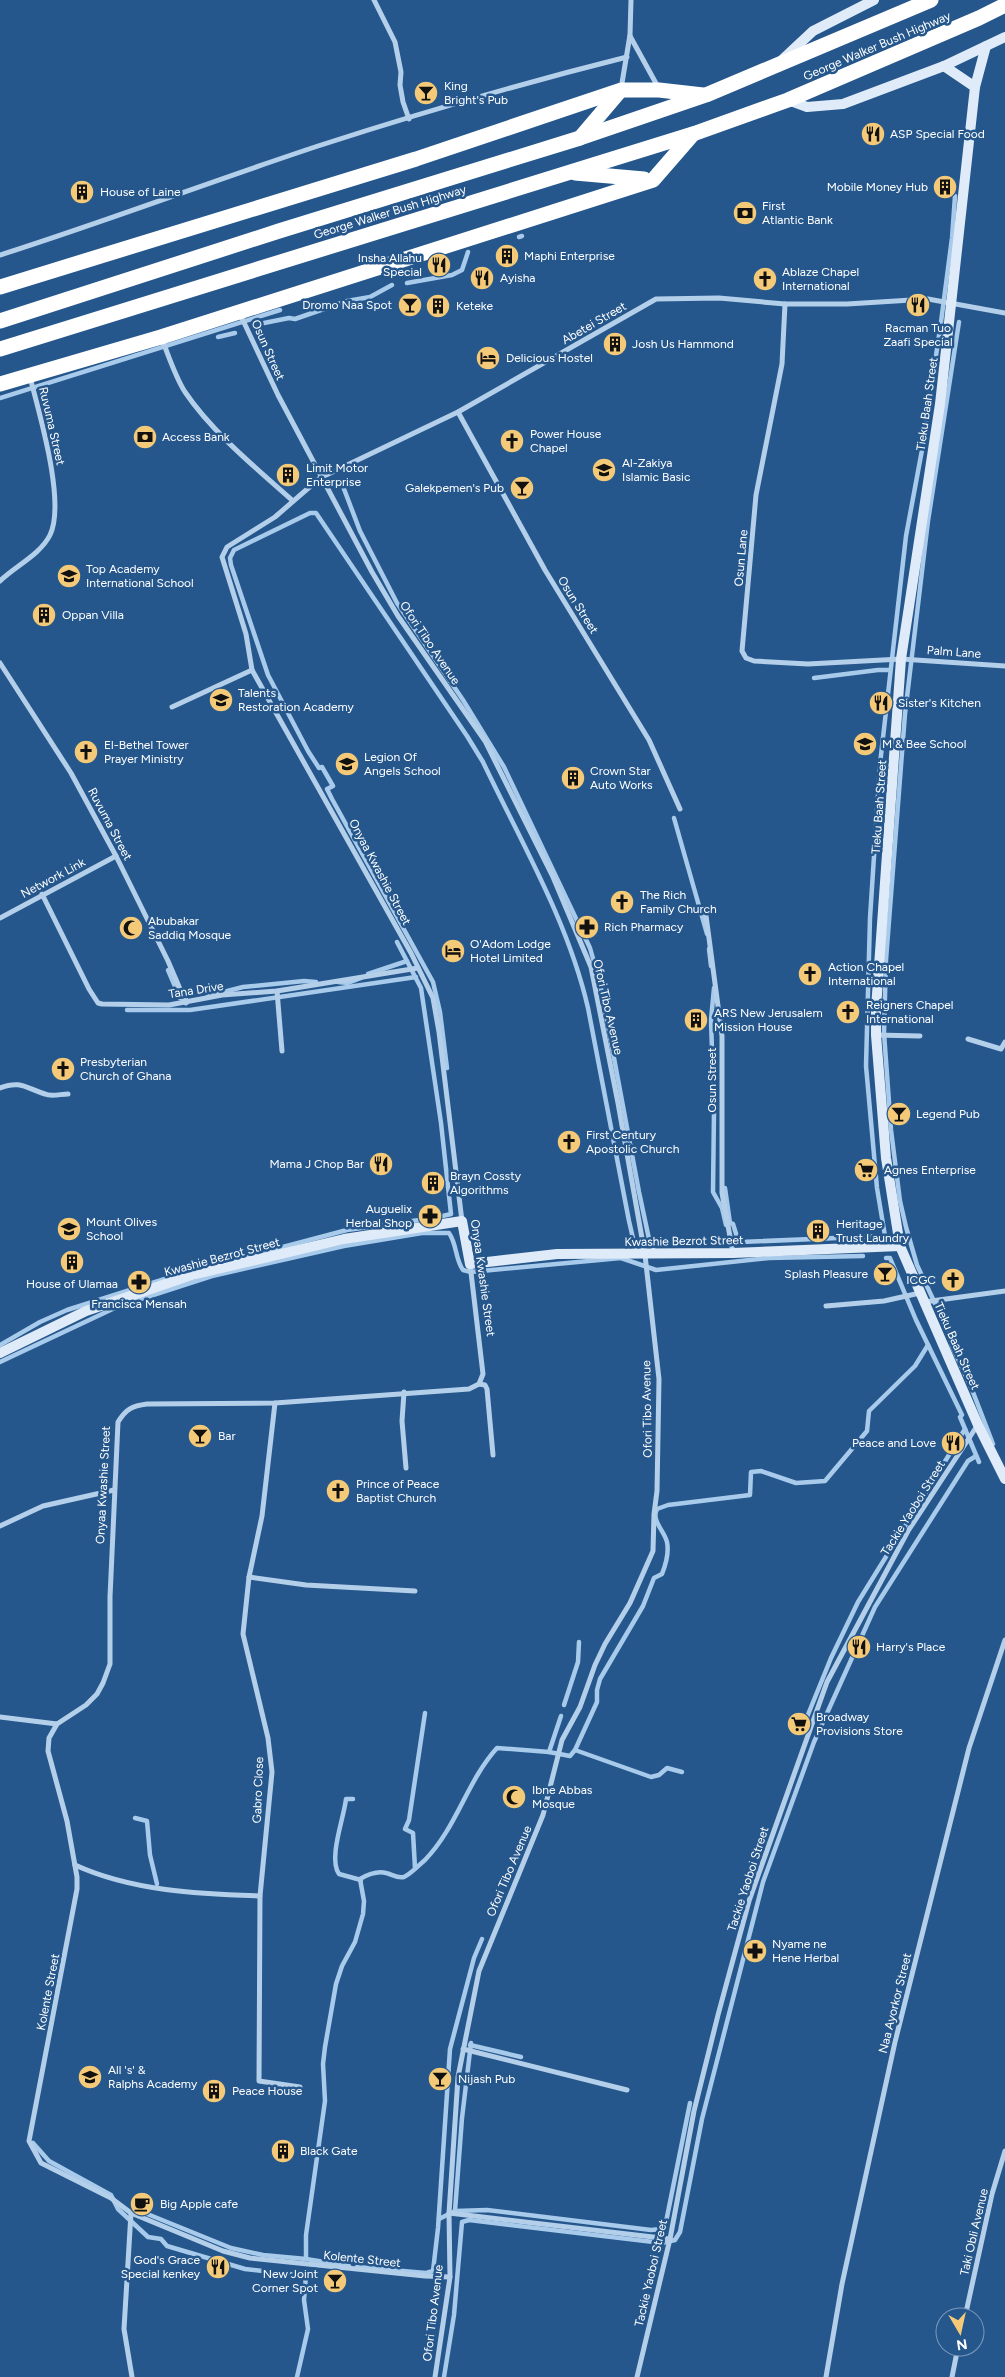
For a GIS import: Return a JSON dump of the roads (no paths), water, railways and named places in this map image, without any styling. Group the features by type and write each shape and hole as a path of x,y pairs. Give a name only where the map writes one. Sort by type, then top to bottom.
{"highway":[{"name":"George Walker Bush Highway","path":"0,321 270,234 580,138 706,95 931,0"},
{"name":"George Walker Bush Highway","path":"0,349 693,134 788,100 978,18 1005,4"},
{"path":"580,138 621,90"},
{"path":"0,287 416,159 621,90 659,90 706,95"},
{"path":"0,384 160,336 653,180 693,134"},
{"path":"567,173 653,180"}],"street":[{"path":"374,0 395,42 403,102 409,119"},
{"path":"621,90 630,35 631,0"},
{"name":"George Walker Bush Highway","path":"773,68 813,31 874,0"},
{"path":"630,35 659,90"},
{"path":"788,100 807,107 843,104 944,66 1005,37"},
{"name":"Tieku Baah Street","path":"986,46 975,87 953,303 940,404 901,659 876,1008 876,1035 886,1158 900,1246 978,1425 1005,1479"},
{"path":"0,255 85,228 318,146 539,79 626,57"},
{"path":"944,66 975,87"},
{"name":"Abetei Street","path":"239,538 275,517 320,478 458,412 656,299 720,298 785,304 847,304 928,299 1005,313"},
{"name":"Osun Lane","path":"785,304 782,364 756,495 742,651 746,658 754,661 790,663 901,659"},
{"name":"Osun Street","path":"239,311 278,395 320,478"},
{"path":"160,336 185,392 222,435 293,501"},
{"name":"Ruvuma Street","path":"0,581 34,554 50,534 55,510 53,473 29,374"},
{"name":"Osun Street","path":"458,412 545,570 649,740 680,809"},
{"name":"Ofori Tibo Avenue","path":"320,478 398,616 485,741 530,830 574,925 591,967 645,1255 658,1379 657,1491 653,1551 623,1618 605,1644 595,1665 580,1707 560,1747 538,1830 479,1971 458,2077 449,2213 450,2277 435,2377"},
{"name":"Onyaa Kwashie Street","path":"57,1724 86,1705 97,1694 110,1664 114,1490 118,1422 125,1411 134,1406 275,1403 404,1392 469,1389 479,1384 483,1374 470,1264 462,1221 439,1032 433,998 252,670 246,634 222,557 227,547 239,538"},
{"name":"Palm Lane","path":"901,659 1005,666"},
{"name":"Ruvuma Street","path":"0,663 71,772 116,856 168,961 186,1003"},
{"path":"172,707 252,670"},
{"name":"Network Link","path":"0,918 116,856"},
{"name":"Tana Drive","path":"42,894 89,989 98,1003 148,1006 186,1003 222,995 277,991 418,968"},
{"name":"Osun Street","path":"705,908 722,1036 722,1193 733,1253"},
{"path":"277,991 282,1051"},
{"path":"876,1035 920,1036"},
{"path":"968,1039 1001,1049 1005,1042"},
{"path":"0,1088 13,1083 34,1089 46,1095 68,1094"},
{"name":"Kwashie Bezrot Street","path":"0,1353 86,1311 192,1275 344,1239 462,1221"},
{"name":"Kwashie Bezrot Street","path":"470,1264 557,1254 733,1253 900,1246"},
{"path":"826,1306 1005,1291"},
{"path":"479,1384 485,1385 487,1388 493,1455"},
{"path":"404,1392 402,1421 406,1468"},
{"name":"Gabro Close","path":"275,1403 262,1516 249,1577 243,1634 268,1738 272,1772 260,1896 260,2082 300,2086"},
{"name":"Tackie Yaoboi Street","path":"637,2377 670,2239 694,2111 749,1901 827,1682 908,1531 978,1425"},
{"path":"0,1526 43,1506 114,1490"},
{"path":"249,1577 306,1585 415,1591"},
{"name":"Naa Ayorkor Street","path":"826,2377 842,2284 895,2042 969,1748 1005,1640"},
{"path":"0,1717 57,1724"},
{"name":"Kolente Street","path":"57,1724 49,1738 48,1751 67,1821 75,1865 77,1889 29,2141 41,2162 111,2198 131,2214 223,2252 250,2258 417,2276 450,2277"},
{"path":"75,1865 90,1872 169,1890 198,1894 260,1896"},
{"path":"463,2049 627,2090"},
{"name":"Taki Obli Avenue","path":"967,2307 992,2194 1005,2151"},
{"path":"449,2213 670,2239"},
{"path":"131,2214 124,2329 132,2377"},
{"path":"952,2377 956,2357"}],"waterway":[{"path":"725,1188 730,1223 733,1224 738,1240 741,1242 885,1236 877,1188 866,1066 870,918 880,764 906,536 922,450 941,322 952,238 955,196"},
{"path":"407,283 452,275 462,270 468,252"},
{"path":"264,323 289,318 295,319 347,301 370,297 392,285"},
{"path":"0,398 280,310"},
{"path":"959,322 928,521 905,714 886,960 884,1033 891,1130 900,1201 906,1227 917,1265 948,1331 952,1346 971,1387 993,1444"},
{"path":"218,337 235,333"},
{"path":"344,489 360,531 397,603 463,700 504,767 590,948 600,983 639,1192 649,1239 653,1248"},
{"path":"447,1068 440,1012 433,982 332,799 327,789 333,786 322,767 319,768 308,751 268,675 231,565 230,558 234,550 310,513 316,513 483,762 556,913 579,976 588,1008 635,1247"},
{"path":"814,678 890,670"},
{"path":"674,818 707,934"},
{"path":"233,1260 347,1230 451,1214 441,1123 421,988 397,942"},
{"path":"709,949 711,966"},
{"path":"368,974 407,961"},
{"path":"168,970 180,998 186,999"},
{"path":"127,1010 190,1010 416,977"},
{"path":"338,982 348,983 361,978"},
{"path":"208,996 243,987 304,981 316,982"},
{"path":"714,988 711,1020 714,1111 713,1192 722,1208 726,1225"},
{"path":"0,1362 119,1306 212,1276 344,1246 422,1233 449,1233 452,1237 460,1266 463,1270 471,1272 621,1258 656,1270 769,1258 863,1256"},
{"path":"886,1258 890,1258 916,1320 962,1415 960,1417 979,1462"},
{"path":"0,1345 40,1322 67,1310 196,1269"},
{"path":"306,2259 306,2235 325,2101 323,2064 325,2047 336,1984 342,1966 355,1942 363,1914 364,1901 360,1879 380,1873 404,1877 425,1860 446,1833 478,1775 497,1748 549,1752 570,1756 575,1750 597,1702 597,1690 600,1679 643,1606 654,1578 662,1574 667,1558 668,1546 657,1522 657,1509 668,1505 750,1495 751,1472 761,1471 796,1483 825,1481 867,1431 869,1411 915,1366 928,1345"},
{"path":"805,1722 831,1658 858,1602 965,1429"},
{"path":"444,2377 454,2315 462,2222 469,2220 662,2243 675,2240 680,2232 702,2119 763,1882 814,1742 875,1607 968,1461 976,1456"},
{"path":"564,1705 578,1662 579,1642"},
{"path":"415,1868 413,1833 405,1829 409,1820 425,1713"},
{"path":"549,1752 561,1716"},
{"path":"575,1750 651,1777 659,1775 667,1768 682,1772"},
{"path":"353,1799 346,1799 335,1858 339,1874 361,1880"},
{"path":"135,1818 147,1821 150,1855 157,1884"},
{"path":"357,2267 426,2273 433,2271 438,2228 450,2049 474,1958 482,1939"},
{"path":"455,2211 462,2118 471,2043"},
{"path":"470,2045 521,2057"},
{"path":"439,2219 455,2211 487,2210 651,2230 662,2229 666,2222 690,2103"},
{"path":"33,2143 49,2161 111,2195 118,2209 148,2237 161,2239 167,2246 245,2269 306,2276 304,2300 308,2329 297,2377"},
{"path":"135,2209 231,2248 263,2255 349,2266"}],"place":[{"name":"King Bright's Pub","path":"426,93"},
{"name":"ASP Special Food","path":"873,134"},
{"name":"Mobile Money Hub","path":"945,187"},
{"name":"House of Laine","path":"82,192"},
{"name":"First Atlantic Bank","path":"745,213"},
{"name":"Maphi Enterprise","path":"507,256"},
{"name":"Insha Allahu Special","path":"439,265"},
{"name":"Ayisha","path":"482,278"},
{"name":"Ablaze Chapel International","path":"765,279"},
{"name":"Dromo Naa Spot","path":"410,305"},
{"name":"Racman Tuo Zaafi Special","path":"918,305"},
{"name":"Keteke","path":"438,306"},
{"name":"Josh Us Hammond","path":"615,344"},
{"name":"Delicious Hostel","path":"488,358"},
{"name":"Access Bank","path":"145,437"},
{"name":"Power House Chapel","path":"512,441"},
{"name":"Al-Zakiya Islamic Basic","path":"604,470"},
{"name":"Limit Motor Enterprise","path":"288,475"},
{"name":"Galekpemen's Pub","path":"522,488"},
{"name":"Top Academy International School","path":"69,576"},
{"name":"Oppan Villa","path":"44,615"},
{"name":"Talents Restoration Academy","path":"221,700"},
{"name":"Sister's Kitchen","path":"881,703"},
{"name":"M & Bee School","path":"865,744"},
{"name":"El-Bethel Tower Prayer Ministry","path":"86,752"},
{"name":"Legion Of Angels School","path":"347,764"},
{"name":"Crown Star Auto Works","path":"573,778"},
{"name":"The Rich Family Church","path":"622,902"},
{"name":"Rich Pharmacy","path":"587,927"},
{"name":"Abubakar Saddiq Mosque","path":"131,928"},
{"name":"O'Adom Lodge Hotel Limited","path":"453,951"},
{"name":"Action Chapel International","path":"810,974"},
{"name":"Reigners Chapel International","path":"848,1012"},
{"name":"ARS New Jerusalem Mission House","path":"696,1020"},
{"name":"Presbyterian Church of Ghana","path":"63,1069"},
{"name":"Legend Pub","path":"899,1114"},
{"name":"First Century Apostolic Church","path":"569,1142"},
{"name":"Mama J Chop Bar","path":"381,1164"},
{"name":"Agnes Enterprise","path":"866,1170"},
{"name":"Brayn Cossty Algorithms","path":"433,1183"},
{"name":"Auguelix Herbal Shop","path":"430,1216"},
{"name":"Mount Olives School","path":"69,1229"},
{"name":"Heritage Trust Laundry","path":"818,1231"},
{"name":"House of Ulamaa","path":"72,1262"},
{"name":"Splash Pleasure","path":"885,1274"},
{"name":"ICGC","path":"953,1280"},
{"name":"Francisca Mensah","path":"139,1282"},
{"name":"Bar","path":"200,1436"},
{"name":"Peace and Love","path":"953,1443"},
{"name":"Prince of Peace Baptist Church","path":"338,1491"},
{"name":"Harry's Place","path":"859,1647"},
{"name":"Broadway Provisions Store","path":"799,1724"},
{"name":"Ibne Abbas Mosque","path":"514,1797"},
{"name":"Nyame ne Hene Herbal","path":"755,1951"},
{"name":"All 's' & Ralphs Academy","path":"90,2077"},
{"name":"Nijash Pub","path":"440,2079"},
{"name":"Peace House","path":"214,2091"},
{"name":"Black Gate","path":"283,2151"},
{"name":"Big Apple cafe","path":"142,2204"},
{"name":"God's Grace Special kenkey","path":"218,2267"},
{"name":"New Joint Corner Spot","path":"335,2281"}]}
